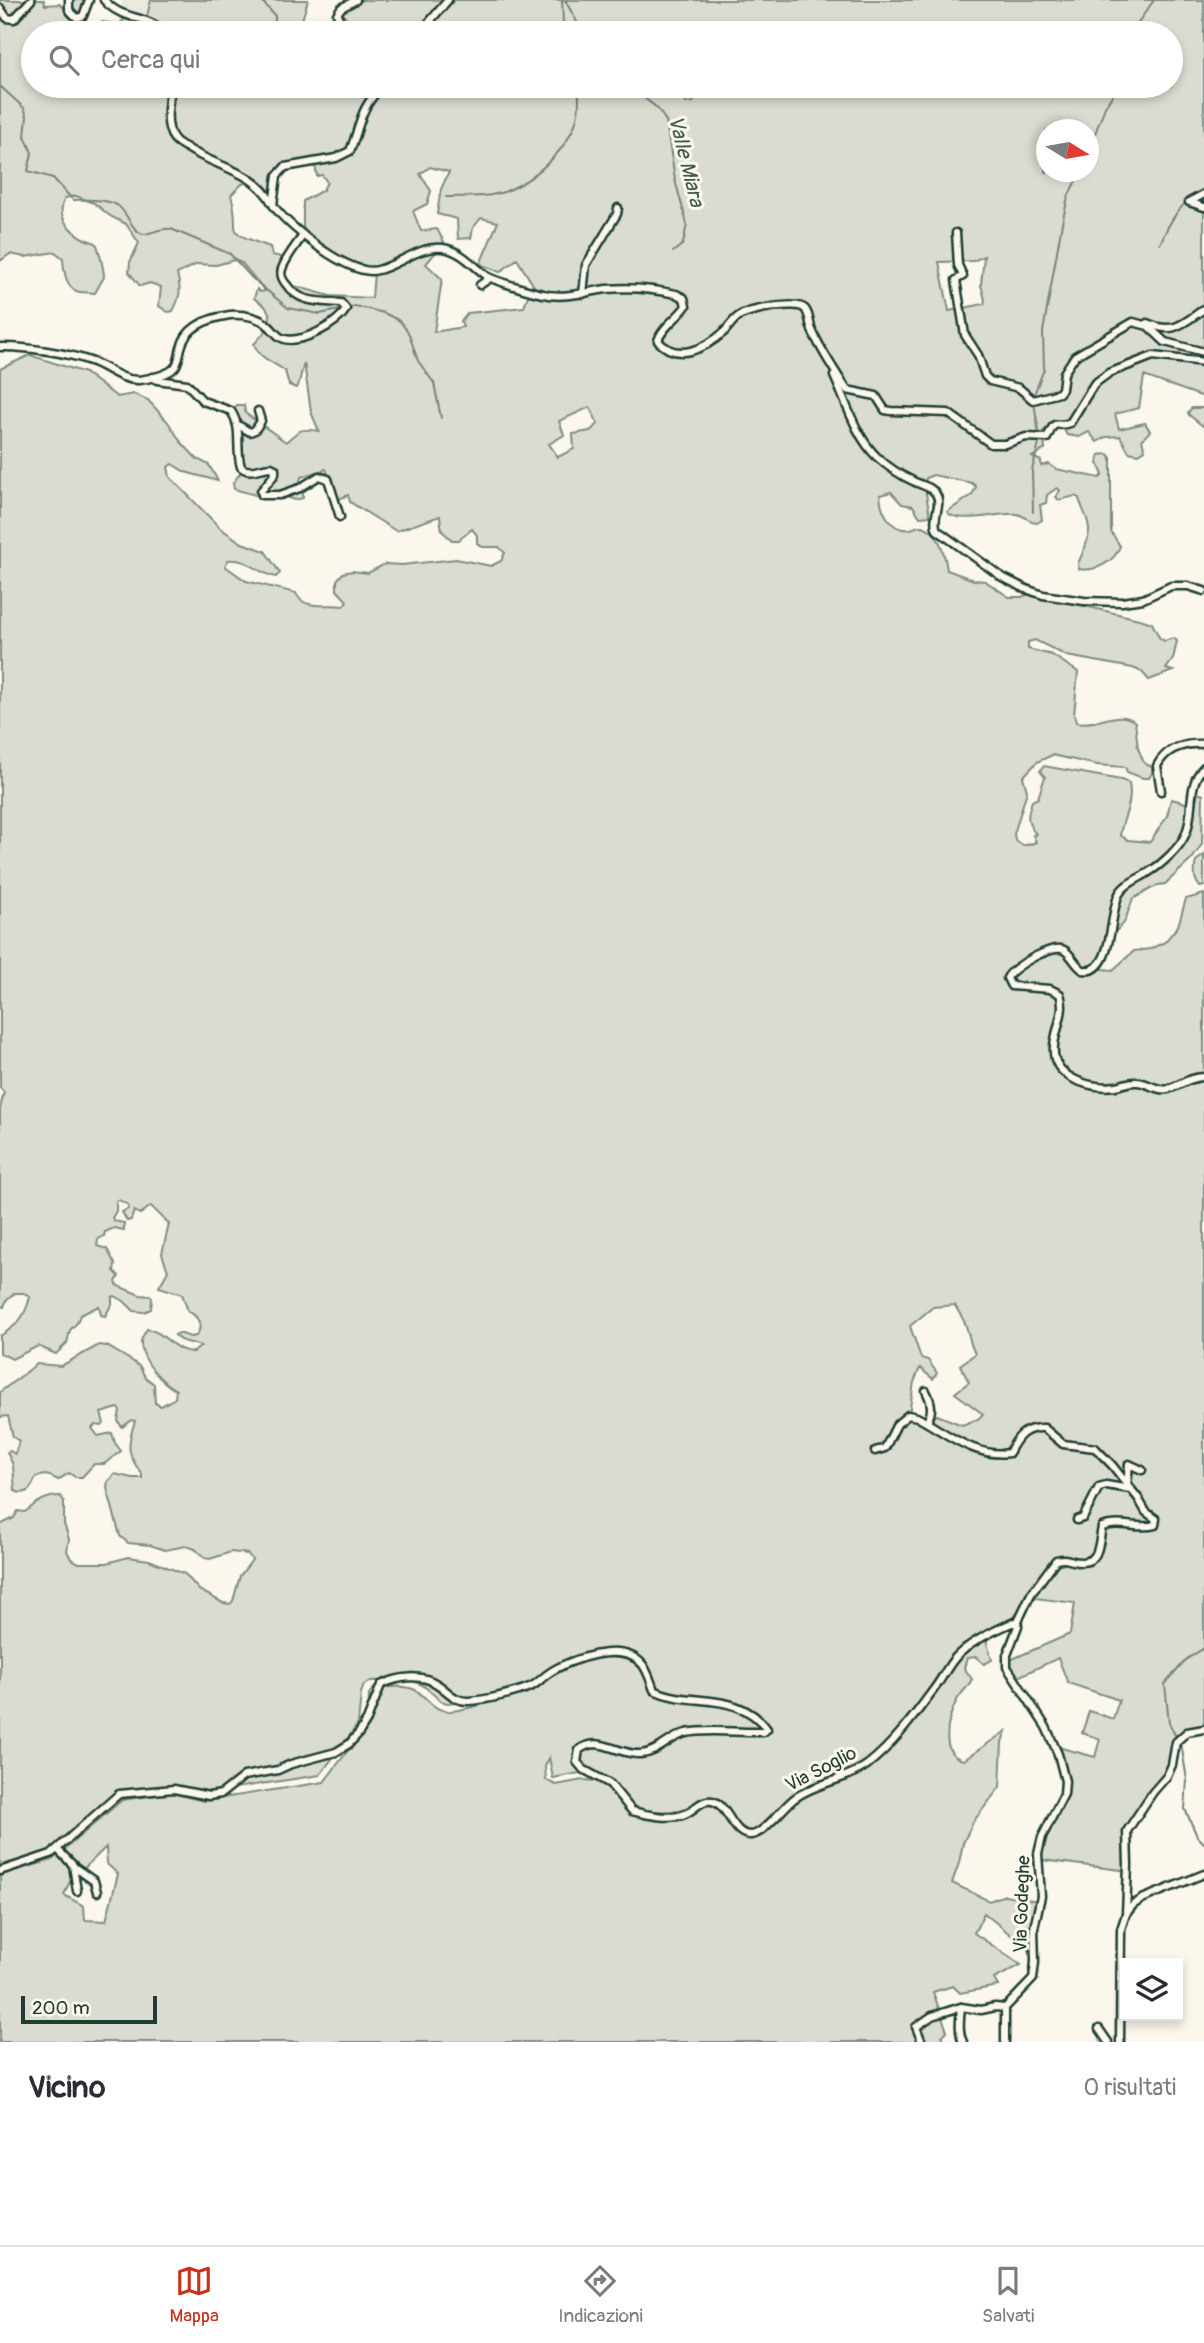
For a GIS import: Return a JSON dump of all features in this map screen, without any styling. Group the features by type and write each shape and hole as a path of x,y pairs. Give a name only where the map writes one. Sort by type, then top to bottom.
{"street":[{"path":"0,8 7,18 14,19 31,0"},
{"path":"69,0 69,10 78,18 83,16 89,0"},
{"path":"104,0 121,14 149,21"},
{"path":"340,21 337,14 341,8 356,0"},
{"path":"430,21 448,0"},
{"path":"171,98 169,127 174,140 196,154 232,168 252,180 265,190 289,225 347,265 368,272 389,267 425,250 442,248 470,260 490,278 548,295 583,294 613,289 663,291 682,297 686,306 676,320 660,334 658,341 683,353 692,352 715,339 741,315 800,305 807,312 813,332 847,390 876,396 885,410 948,413 991,444 1005,444 1026,437 1046,438 1052,425 1070,423 1094,384 1109,373 1153,356 1204,362"},
{"path":"273,205 277,176 285,167 335,158 350,151 360,116 371,98"},
{"path":"1204,194 1189,202 1204,207"},
{"path":"583,294 586,265 617,215 618,208"},
{"path":"0,347 18,347 81,358 132,379 152,377 174,368 183,340 189,331 225,316 253,317 265,323 282,338 298,339 324,328 343,315 346,309 341,303 301,298 291,291 282,279 283,266 303,235"},
{"path":"956,235 958,265 963,276 956,280 965,335 990,381 1019,388 1035,400 1059,393 1064,373 1075,356 1133,322 1167,329 1178,327 1204,309"},
{"path":"480,285 490,278"},
{"path":"1139,322 1148,326 1165,342 1204,352"},
{"path":"835,371 859,429 873,453 906,477 934,491 938,501 934,521 937,530 1002,577 1034,592 1084,601 1134,601 1171,586 1193,587 1196,584 1204,589"},
{"path":"152,377 187,384 203,401 229,409 238,425 241,467 249,471 265,467 275,469 275,474 261,491 262,495 280,495 324,476 328,479 340,517"},
{"path":"238,425 250,432 255,430 261,421 258,411"},
{"path":"1161,791 1157,766 1166,753 1173,748 1204,744"},
{"path":"1204,766 1195,776 1186,834 1151,871 1130,883 1118,896 1107,951 1100,965 1091,971 1083,970 1066,951 1059,948 1017,966 1007,978 1011,986 1050,989 1060,994 1062,1008 1054,1041 1055,1058 1062,1070 1074,1080 1115,1086 1137,1082 1163,1090 1195,1077 1204,1077"},
{"path":"926,1391 932,1413 927,1422"},
{"path":"876,1451 885,1448 891,1433 905,1417 917,1416 976,1450 1007,1454 1024,1431 1044,1428 1062,1444 1095,1448 1129,1487 1146,1512 1156,1519 1155,1525 1147,1527 1116,1524 1102,1527 1101,1544 1095,1556 1083,1562 1061,1558 1056,1560 1031,1594 1017,1623"},
{"path":"1129,1487 1129,1464 1142,1469"},
{"path":"1077,1520 1083,1518 1097,1488 1129,1487"},
{"name":"Via Soglio","path":"0,1871 37,1860 57,1849 119,1794 163,1789 209,1796 221,1794 244,1776 269,1773 336,1752 349,1745 359,1733 381,1685 393,1679 431,1680 454,1697 469,1701 532,1686 549,1672 578,1657 598,1653 627,1656 637,1660 644,1666 654,1690 663,1694 694,1697 739,1707 759,1719 766,1729 763,1732 686,1733 649,1753 640,1754 620,1751 604,1744 584,1745 576,1756 577,1762 583,1769 610,1784 632,1811 684,1815 705,1801 711,1801 718,1804 739,1830 749,1836 757,1834 804,1791 845,1777 866,1766 915,1715 955,1658 1010,1623 1017,1623"},
{"name":"Via Godeghe","path":"1004,2008 1033,1979 1034,1928 1041,1896 1038,1854 1042,1837 1064,1794 1065,1781 1058,1754 1046,1727 1007,1667 1007,1655 1017,1623"},
{"path":"1121,2042 1120,1935 1126,1914 1127,1831 1167,1776 1174,1758 1175,1742 1182,1735 1204,1729"},
{"path":"57,1849 94,1881 97,1892"},
{"path":"73,1865 77,1891"},
{"path":"1126,1914 1142,1899 1204,1874"},
{"path":"961,2007 963,2042"},
{"path":"922,2042 916,2028 933,2016 961,2007 981,2010 995,2007 1004,2008 1005,2042"},
{"path":"1099,2029 1108,2042"}],"shaded area":[{"path":"0,0 44,0 45,5 60,4 65,9 69,0 87,0 83,12 77,15 80,21 21,21 21,98 682,98 686,103 693,102 696,98 1183,98 1183,21 349,21 342,14 352,0 1204,0 1204,397 1144,376 1139,408 1115,414 1119,429 1145,423 1150,431 1142,440 1145,450 1139,454 1129,452 1120,436 1106,437 1097,442 1089,432 1079,437 1067,435 1062,426 1055,424 1043,431 1045,449 1032,457 1041,461 1041,466 1049,464 1056,469 1100,478 1103,475 1098,463 1099,455 1108,454 1111,458 1111,532 1120,546 1114,557 1104,565 1079,569 1078,564 1089,535 1088,523 1079,498 1075,496 1059,500 1056,497 1060,490 1057,488 1047,495 1046,503 1040,505 1042,520 1037,523 1017,514 969,518 952,516 947,512 972,495 976,487 972,483 933,475 926,478 925,488 930,516 920,517 913,506 902,504 891,492 880,495 882,507 892,524 903,529 923,526 934,534 943,551 947,570 985,581 1009,597 1022,597 1031,593 1143,620 1152,623 1160,639 1165,641 1173,638 1177,641 1173,659 1166,669 1173,671 1149,680 1142,672 1133,668 1067,656 1035,640 1028,642 1028,649 1052,655 1078,672 1074,715 1076,722 1122,717 1135,722 1138,748 1144,763 1152,767 1152,773 1149,778 1143,778 1127,772 1125,767 1097,765 1052,755 1037,762 1023,777 1027,791 1014,834 1015,840 1023,845 1036,842 1033,835 1036,834 1030,826 1028,814 1032,801 1038,798 1045,777 1040,771 1044,766 1129,783 1129,804 1120,835 1128,840 1150,842 1167,816 1171,799 1194,809 1198,793 1203,795 1202,844 1192,859 1165,884 1133,899 1124,923 1112,935 1102,969 1113,970 1134,951 1150,949 1165,942 1178,926 1186,899 1204,894 1204,1728 1176,1738 1172,1763 1128,1832 1130,1871 1042,1860 1043,1844 1069,1788 1058,1747 1095,1757 1100,1739 1082,1733 1089,1711 1113,1719 1119,1700 1068,1683 1058,1658 1016,1678 1010,1668 1010,1660 1070,1634 1075,1603 1028,1597 1014,1619 963,1649 903,1726 877,1754 853,1771 802,1791 754,1832 745,1832 715,1799 674,1811 646,1810 628,1804 613,1782 604,1776 582,1773 553,1778 549,1757 545,1767 546,1780 556,1785 583,1780 598,1781 612,1791 624,1809 638,1816 672,1819 685,1817 708,1803 718,1807 741,1836 759,1836 788,1805 808,1791 866,1768 932,1697 956,1661 986,1640 992,1660 984,1664 976,1657 967,1658 964,1668 972,1679 953,1709 947,1736 951,1751 964,1760 1006,1731 1002,1742 1000,1787 973,1822 963,1843 952,1883 989,1901 1005,1895 1038,1901 1033,1953 984,1913 974,1933 1021,1965 994,1979 998,1986 960,1993 953,1986 933,1992 947,2031 942,2036 946,2042 0,2042 0,1875 52,1860 122,1800 172,1793 203,1801 324,1782 365,1728 369,1694 373,1689 394,1686 411,1688 440,1710 451,1711 479,1706 519,1693 574,1663 591,1658 617,1658 634,1662 660,1696 672,1700 696,1700 724,1705 740,1712 763,1729 682,1731 653,1748 689,1735 769,1733 767,1722 745,1708 728,1701 664,1693 654,1683 649,1666 638,1656 600,1650 570,1658 529,1683 447,1703 412,1680 371,1681 364,1685 361,1693 358,1724 320,1775 202,1793 172,1785 124,1791 114,1795 95,1810 48,1853 0,1865 0,1525 14,1518 18,1511 25,1512 41,1501 60,1496 64,1501 64,1524 69,1539 67,1551 71,1559 79,1563 107,1563 128,1557 149,1560 185,1574 199,1590 230,1604 240,1576 252,1560 248,1554 231,1552 210,1559 186,1546 165,1550 150,1545 128,1543 120,1536 107,1488 108,1481 115,1474 142,1478 142,1474 133,1461 130,1449 130,1437 135,1421 132,1420 122,1427 118,1421 118,1408 101,1413 104,1423 92,1428 98,1436 112,1433 121,1451 104,1464 94,1464 82,1477 69,1473 58,1480 39,1476 26,1492 15,1491 13,1465 7,1452 15,1454 19,1441 13,1437 8,1416 0,1417 0,1392 37,1364 61,1366 99,1345 107,1346 140,1367 145,1377 154,1384 155,1403 161,1406 175,1398 176,1390 159,1377 145,1358 141,1343 147,1329 160,1334 179,1349 194,1352 201,1346 180,1340 175,1335 179,1333 196,1336 200,1329 199,1322 188,1311 182,1294 159,1287 168,1271 162,1254 169,1224 151,1206 140,1214 134,1211 131,1220 127,1221 122,1212 128,1209 128,1205 119,1200 116,1201 116,1211 112,1218 124,1223 124,1230 114,1228 105,1232 104,1236 98,1239 97,1246 107,1249 115,1264 114,1271 119,1276 116,1282 118,1286 140,1295 151,1296 151,1309 144,1312 134,1311 115,1296 112,1297 112,1304 105,1316 101,1315 99,1306 80,1315 70,1330 67,1343 56,1354 38,1346 12,1359 0,1353 0,1336 20,1320 30,1297 24,1293 15,1293 6,1301 4,1307 0,1306 0,1109 4,1092 0,1088 0,369 30,355 85,373 117,397 134,394 148,400 168,422 181,442 197,459 209,465 218,481 185,472 172,464 168,467 170,477 220,528 242,543 265,551 280,573 276,577 248,563 228,560 225,566 246,581 296,593 299,599 310,604 343,606 347,601 337,590 337,580 343,573 368,573 385,564 402,565 456,559 491,566 501,561 505,553 499,547 482,547 477,543 477,535 472,529 459,540 452,540 442,531 440,516 396,531 350,502 348,495 337,500 326,469 301,477 299,484 303,498 295,500 276,493 259,496 234,489 233,483 241,472 242,463 231,411 237,405 244,405 245,413 286,442 300,431 319,431 311,412 304,363 296,388 289,385 285,371 263,357 254,344 267,328 270,319 266,308 254,298 257,289 260,292 265,291 242,263 234,260 216,265 197,264 177,274 179,297 173,311 168,312 159,306 161,287 150,283 140,286 129,272 130,262 139,243 126,224 94,203 76,196 65,198 62,213 74,232 96,243 104,277 95,293 78,292 70,286 63,258 55,252 25,257 10,254 0,261","holes":["314,160 317,176 322,175 327,182 323,190 303,201 303,227 307,236 338,255 349,266 374,273 372,298 330,296 291,285 284,274 281,257 272,255 270,247 244,237 235,229 231,195 242,184 255,180 272,196 276,173","430,167 449,172 441,189 437,214 457,219 458,239 471,238 473,228 481,218 498,222 480,264 500,272 517,259 535,288 524,307 468,313 461,321 463,327 434,332 442,279 426,264 444,242 437,229 421,231 413,211 427,204 431,191 420,174","984,256 981,285 984,304 949,311 939,262 973,261","590,407 598,424 590,431 573,434 574,449 558,457 549,444 564,435 559,421","955,1305 965,1323 975,1354 960,1365 969,1382 955,1393 983,1414 978,1419 962,1425 937,1415 927,1424 909,1414 914,1382 920,1368 933,1379 937,1373 928,1360 921,1358 910,1326 933,1307","106,1847 107,1864 118,1874 106,1921 85,1920 84,1906 64,1895 69,1883"]},
{"path":"123,0 150,0 145,17 120,11"},
{"path":"151,0 308,0 302,20 304,21 123,21 131,14 146,20"},
{"path":"1192,408 1204,408 1204,427 1189,415 1188,412"},
{"path":"1204,855 1204,886 1200,887 1195,877 1195,868 1196,861"}],"waterway":[{"path":"261,0 275,16 275,21"},
{"path":"562,0 563,21"},
{"name":"Valle Miara","path":"565,0 576,21"},
{"path":"1139,21 1154,0"},
{"path":"0,86 24,108 27,116 25,136 32,153 28,171 53,178 73,200 101,200 117,205 133,226 143,234 171,229 230,254 253,279 288,308 320,314 344,309"},
{"path":"446,197 496,194 530,178 551,160 567,139 577,119 579,98"},
{"name":"Valle Miara","path":"644,98 657,108 666,121 675,180 687,224 683,244 673,252"},
{"path":"1099,123 1111,98"},
{"path":"1033,397 1044,369 1043,332 1062,223 1068,197 1075,182"},
{"path":"1160,244 1177,212 1204,189"},
{"path":"349,308 355,306 384,313 400,321 409,334 418,361 434,383 441,418"},
{"path":"1034,402 1039,435"},
{"path":"1033,512 1032,470 1040,440"},
{"path":"1204,1648 1187,1659 1165,1684 1169,1723 1182,1749 1187,1780 1185,1809 1197,1836 1204,1843"}]}
